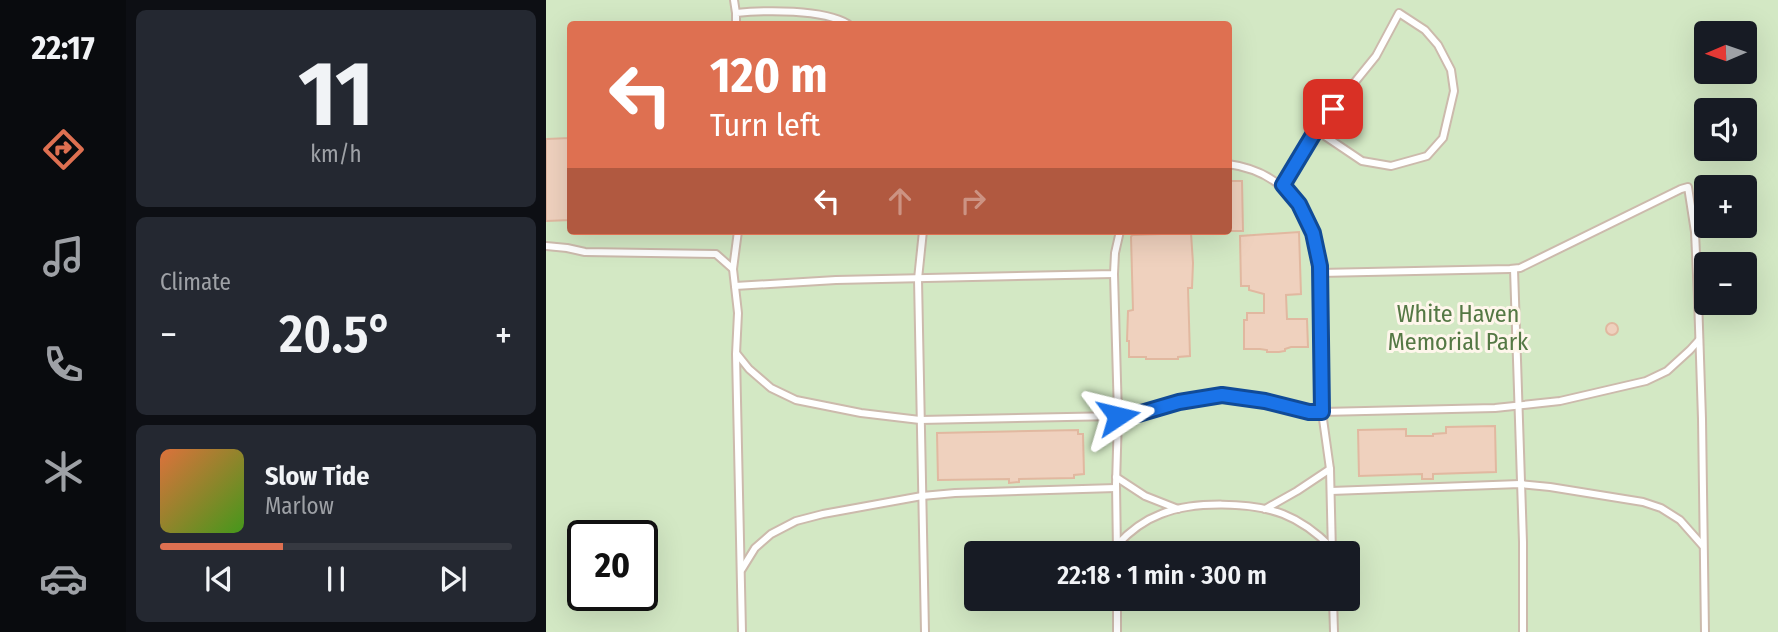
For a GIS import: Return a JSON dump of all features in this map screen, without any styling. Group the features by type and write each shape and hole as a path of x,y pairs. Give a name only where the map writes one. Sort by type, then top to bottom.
{"lane":[{"path":"734,0 736,21"},
{"path":"736,13 789,12 842,21"},
{"path":"1283,185 1316,130 1376,56 1399,13 1426,30 1451,70 1454,91 1443,138 1427,156 1391,166 1362,161 1316,130"},
{"path":"1232,165 1257,172 1283,185 1299,204 1313,233 1320,273 1322,412 1330,469 1332,541"},
{"path":"1320,273 1520,268 1681,188 1688,187 1695,232 1705,632"},
{"path":"737,235 733,269 738,313 736,354 742,632"},
{"path":"923,235 918,279 925,632"},
{"path":"1117,541 1118,416 1114,274 1119,235"},
{"path":"546,246 585,252 716,254 733,269"},
{"path":"1514,269 1523,632"},
{"path":"735,286 823,281 1114,274"},
{"path":"736,354 748,369 771,388 796,400 861,413 920,420 1118,416 1222,395 1265,401 1309,412 1518,406 1560,401 1646,381 1667,371 1699,340"},
{"path":"1265,509 1330,469"},
{"path":"1116,477 1146,496 1180,509"},
{"path":"1331,491 1520,484 1550,487 1643,502 1661,508 1679,520 1703,546"},
{"path":"741,570 755,548 771,534 796,521 822,514 954,493 1116,488"},
{"path":"1121,541 1160,514 1192,507 1255,506 1286,515 1319,535 1324,541"},
{"path":"1117,611 1117,632"},
{"path":"1333,611 1334,632"}],"green space":[{"name":"White Haven Memorial Park","path":"546,0 1778,0 1778,632 546,632"}],"building":[{"path":"567,138 567,220 546,221 546,139"},
{"path":"1232,181 1242,181 1243,231 1232,231"},
{"path":"1299,232 1301,294 1286,295 1287,319 1307,319 1308,347 1291,347 1279,352 1244,349 1244,320 1247,320 1247,313 1264,313 1264,294 1249,290 1249,286 1241,286 1240,236"},
{"path":"1191,235 1192,288 1188,288 1190,356 1178,359 1129,357 1128,311 1133,310 1131,237"},
{"path":"1612,323 1618,329 1612,335 1606,329"},
{"path":"1495,426 1496,472 1433,474 1433,479 1422,479 1422,474 1359,476 1358,430 1406,429 1406,436 1433,436 1446,433 1446,427"},
{"path":"1078,430 1078,434 1083,434 1084,474 1074,475 1074,478 1019,479 1019,482 1009,483 1009,479 938,480 937,433"}],"route":[{"path":"1118,416 1222,395 1265,401 1309,412 1322,412 1320,266 1313,233 1299,204 1283,185 1316,130 1333,109"}]}
